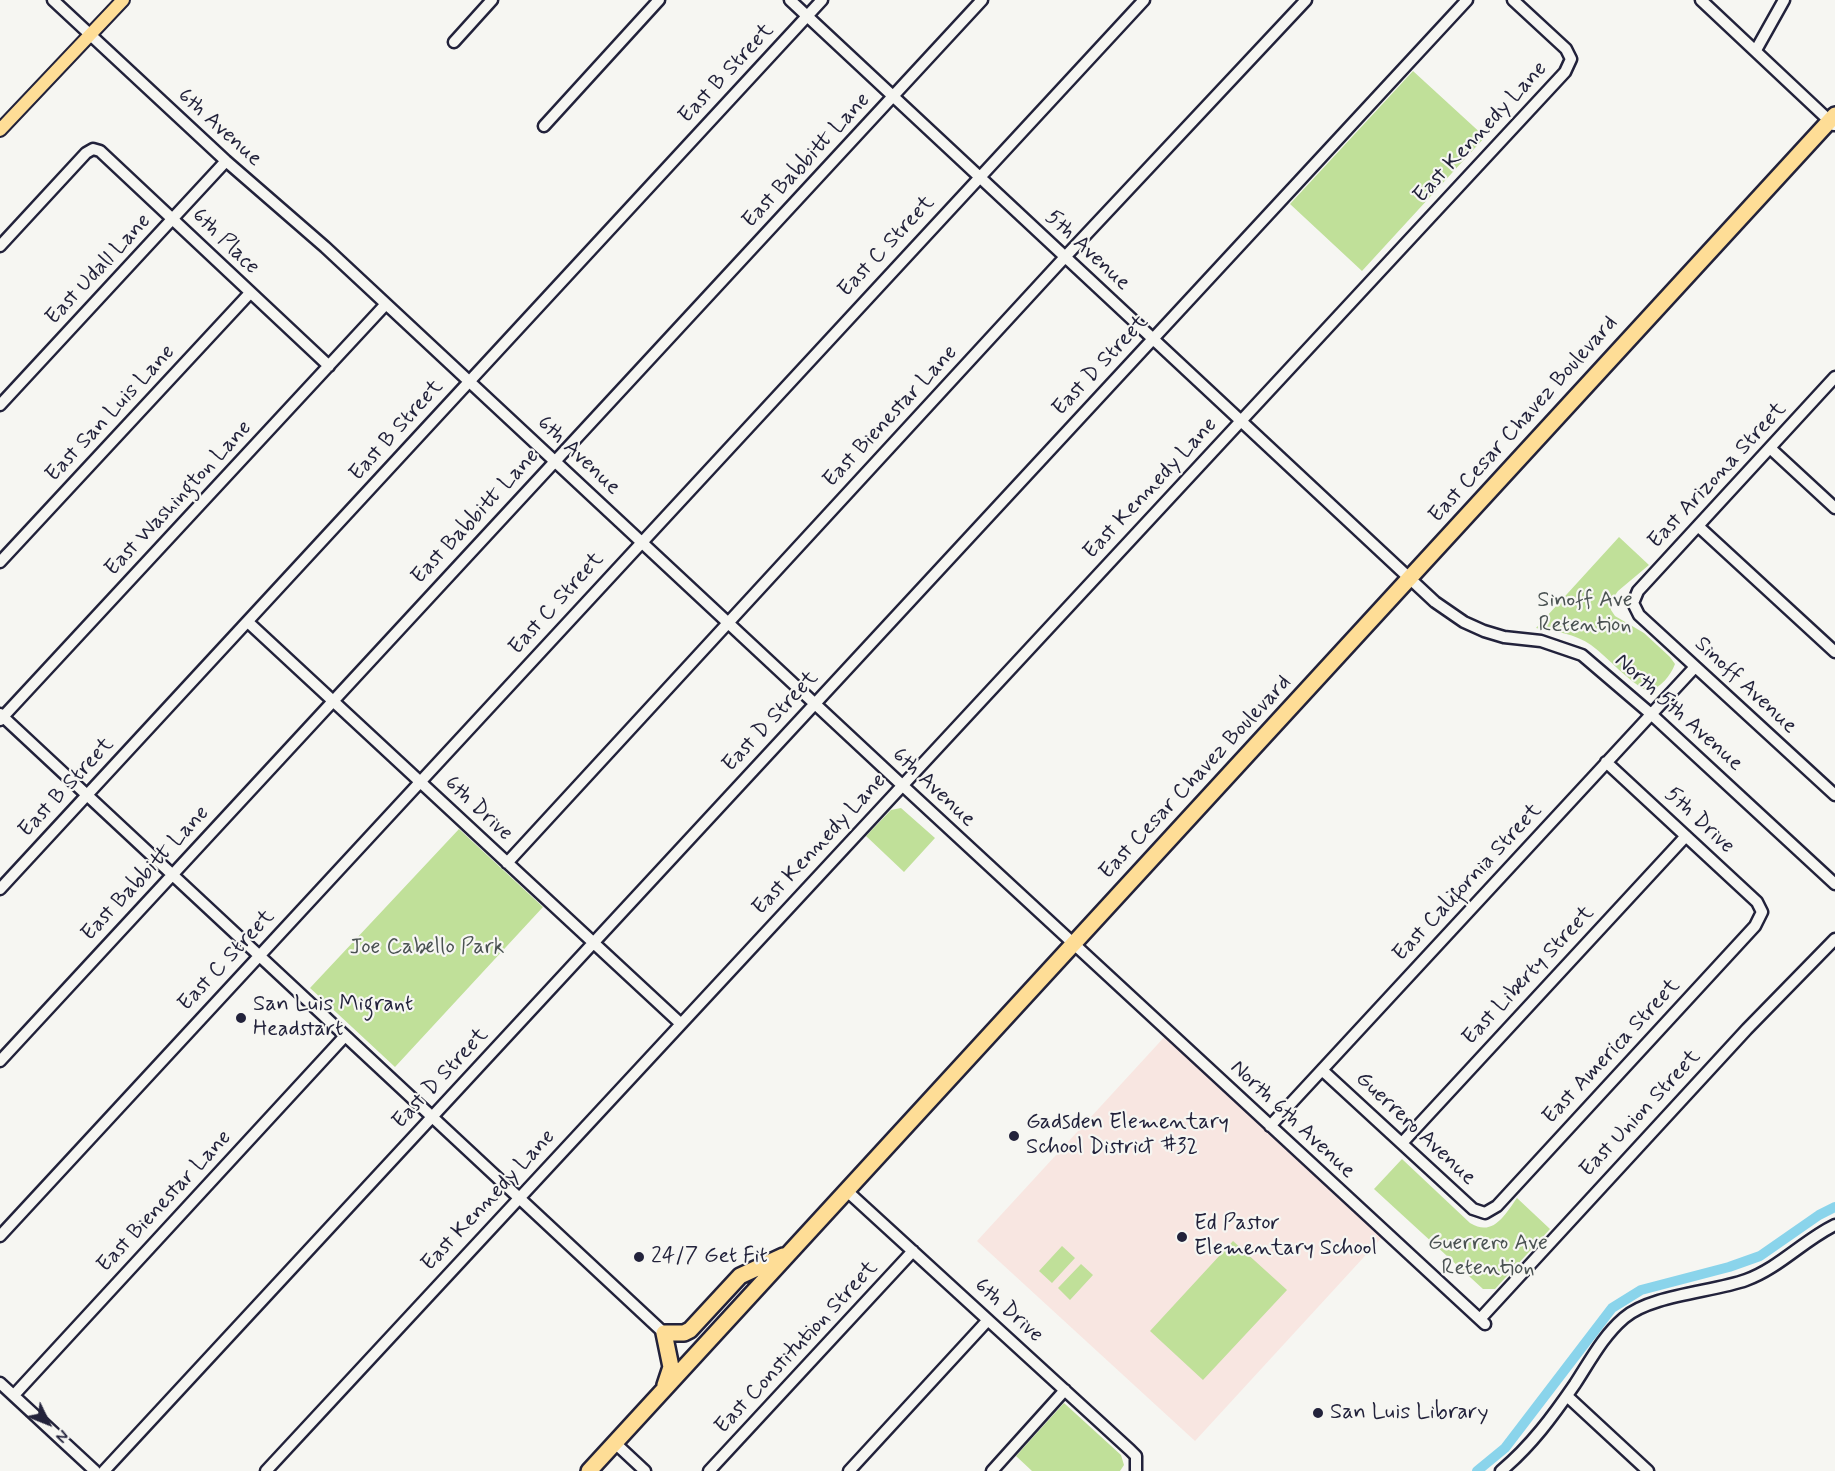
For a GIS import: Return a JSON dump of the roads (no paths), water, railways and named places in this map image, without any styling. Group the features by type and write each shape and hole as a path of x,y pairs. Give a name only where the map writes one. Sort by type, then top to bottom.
{"highway":[{"name":"East Cesar Chavez Boulevard","path":"589,1471 1833,120"},
{"path":"663,1391 671,1367 664,1333 684,1333 690,1330 740,1276 791,1252"}],"main road":[{"path":"0,130 123,0"}],"street":[{"name":"6th Avenue","path":"53,0 226,161 286,212 386,304 1073,944"},
{"path":"454,42 492,0"},
{"path":"544,126 659,0"},
{"name":"5th Avenue","path":"790,0 1410,579"},
{"name":"East B Street","path":"0,889 249,623 822,0"},
{"name":"East Babbitt Lane","path":"0,1061 982,0"},
{"name":"East C Street","path":"0,1236 420,783 640,541 1144,0"},
{"name":"East Bienestar Lane","path":"507,863 1065,257 1306,0"},
{"name":"East D Street","path":"104,1471 1467,0"},
{"name":"East Kennedy Lane","path":"266,1471 1565,72 1571,59 1566,49 1513,0"},
{"path":"1701,0 1833,120"},
{"path":"1756,50 1784,0"},
{"name":"6th Place","path":"0,246 78,161 93,149 108,157 329,366"},
{"name":"East Udall Lane","path":"0,405 226,161"},
{"name":"East San Luis Lane","path":"0,562 250,293"},
{"name":"East Washington Lane","path":"1,717 386,304"},
{"name":"East Arizona Street","path":"1633,603 1638,591 1835,377"},
{"path":"1770,448 1835,508"},
{"path":"1698,526 1835,652"},
{"name":"North 5th Avenue","path":"1410,579 1435,602 1464,622 1504,637 1541,641 1582,655 1651,714 1835,884"},
{"name":"Sinoff Avenue","path":"1633,603 1639,615 1835,795"},
{"name":"6th Drive","path":"249,623 680,1023"},
{"name":"East California Street","path":"1270,1126 1695,666"},
{"path":"1,717 664,1333"},
{"name":"5th Drive","path":"1606,762 1757,902 1762,912"},
{"name":"East Liberty Street","path":"1402,1143 1686,836"},
{"name":"East America Street","path":"1485,1214 1497,1206 1755,926 1762,912"},
{"name":"East Union Street","path":"1482,1321 1747,1029 1835,939"},
{"name":"North 6th Avenue","path":"1073,944 1482,1321"},
{"name":"East Bienestar Lane","path":"14,1395 345,1036"},
{"name":"Guerrero Avenue","path":"1322,1070 1473,1209 1485,1214"},
{"name":"6th Drive","path":"847,1191 1130,1450 1137,1467"},
{"path":"1501,1471 1517,1458 1546,1425 1604,1340 1626,1316 1666,1299 1747,1280 1789,1256 1819,1232 1835,1225"},
{"name":"East Constitution Street","path":"709,1471 913,1251"},
{"path":"849,1471 988,1320"},
{"path":"0,1383 95,1471"},
{"path":"992,1471 1065,1390"},
{"path":"1567,1396 1648,1471"},
{"path":"615,1443 645,1471"}],"waterway":[{"path":"1477,1471 1505,1448 1612,1308 1641,1290 1729,1267 1760,1256 1819,1215 1835,1207"}],"place":[{"name":"San Luis Migrant Headstart","path":"241,1018"},
{"name":"Gadsden Elementary School District #32","path":"1014,1136"},
{"name":"Ed Pastor Elementary School","path":"1182,1237"},
{"name":"24/7 Get Fit","path":"639,1257"},
{"name":"San Luis Library","path":"1318,1413"}],"park label":[{"name":"Sinoff Ave Retention","path":"1585,614"},
{"name":"Joe Cabello Park","path":"427,948"},
{"name":"Guerrero Ave Retention","path":"1488,1256"}]}
